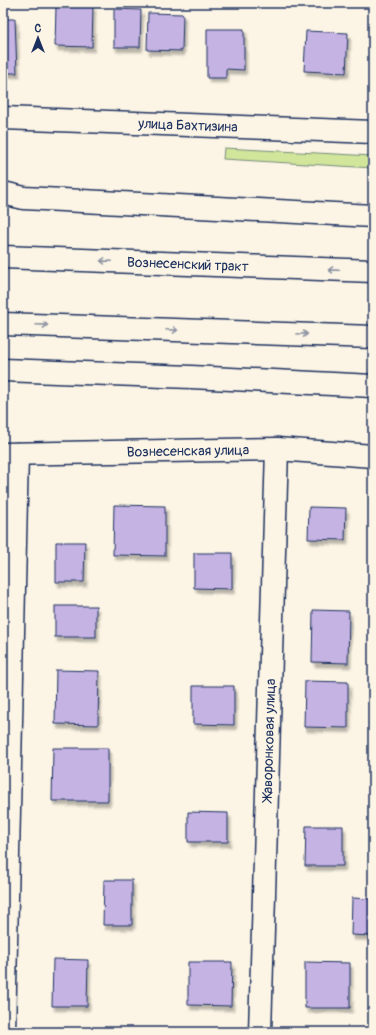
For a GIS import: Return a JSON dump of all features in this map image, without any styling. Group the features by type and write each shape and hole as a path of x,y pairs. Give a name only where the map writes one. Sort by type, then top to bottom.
{"street":[{"name":"улица Бахтизина","path":"3,118 373,132"},
{"path":"3,192 24,198 373,216"},
{"name":"Вознесенский тракт","path":"3,257 373,271"},
{"path":"3,324 373,337"},
{"path":"3,370 191,376 373,386"},
{"name":"Вознесенская улица","path":"10,454 277,449 373,456"},
{"name":"Жаворонковая улица","path":"260,1032 277,449"},
{"path":"4,1032 10,454"}],"green space":[{"path":"224,148 373,156 373,168 223,159"}],"building":[{"path":"56,6 93,6 92,47 55,46"},
{"path":"114,9 141,10 140,47 114,47"},
{"path":"148,13 183,14 182,51 147,50"},
{"path":"3,19 15,19 17,73 3,73"},
{"path":"207,29 244,29 244,70 226,69 226,78 207,78"},
{"path":"306,31 348,33 346,73 304,71"},
{"path":"114,505 165,506 165,556 113,555"},
{"path":"309,507 346,508 345,540 308,539"},
{"path":"56,542 85,542 84,582 56,582"},
{"path":"194,553 232,553 232,589 194,588"},
{"path":"55,606 96,606 96,637 55,637"},
{"path":"313,610 349,611 348,663 312,662"},
{"path":"56,670 99,671 98,725 55,724"},
{"path":"305,681 348,682 348,728 304,727"},
{"path":"193,686 234,686 234,725 193,724"},
{"path":"53,748 108,748 108,801 52,801"},
{"path":"188,812 228,813 228,842 188,842"},
{"path":"306,826 343,826 343,866 305,866"},
{"path":"104,880 132,880 132,925 103,925"},
{"path":"352,898 373,899 373,936 351,935"},
{"path":"53,959 88,960 87,1006 52,1006"},
{"path":"188,962 232,962 231,1006 188,1005"},
{"path":"305,962 350,963 350,1008 305,1008"},
{"path":"56,1029 95,1030 94,1032 56,1032"}]}
